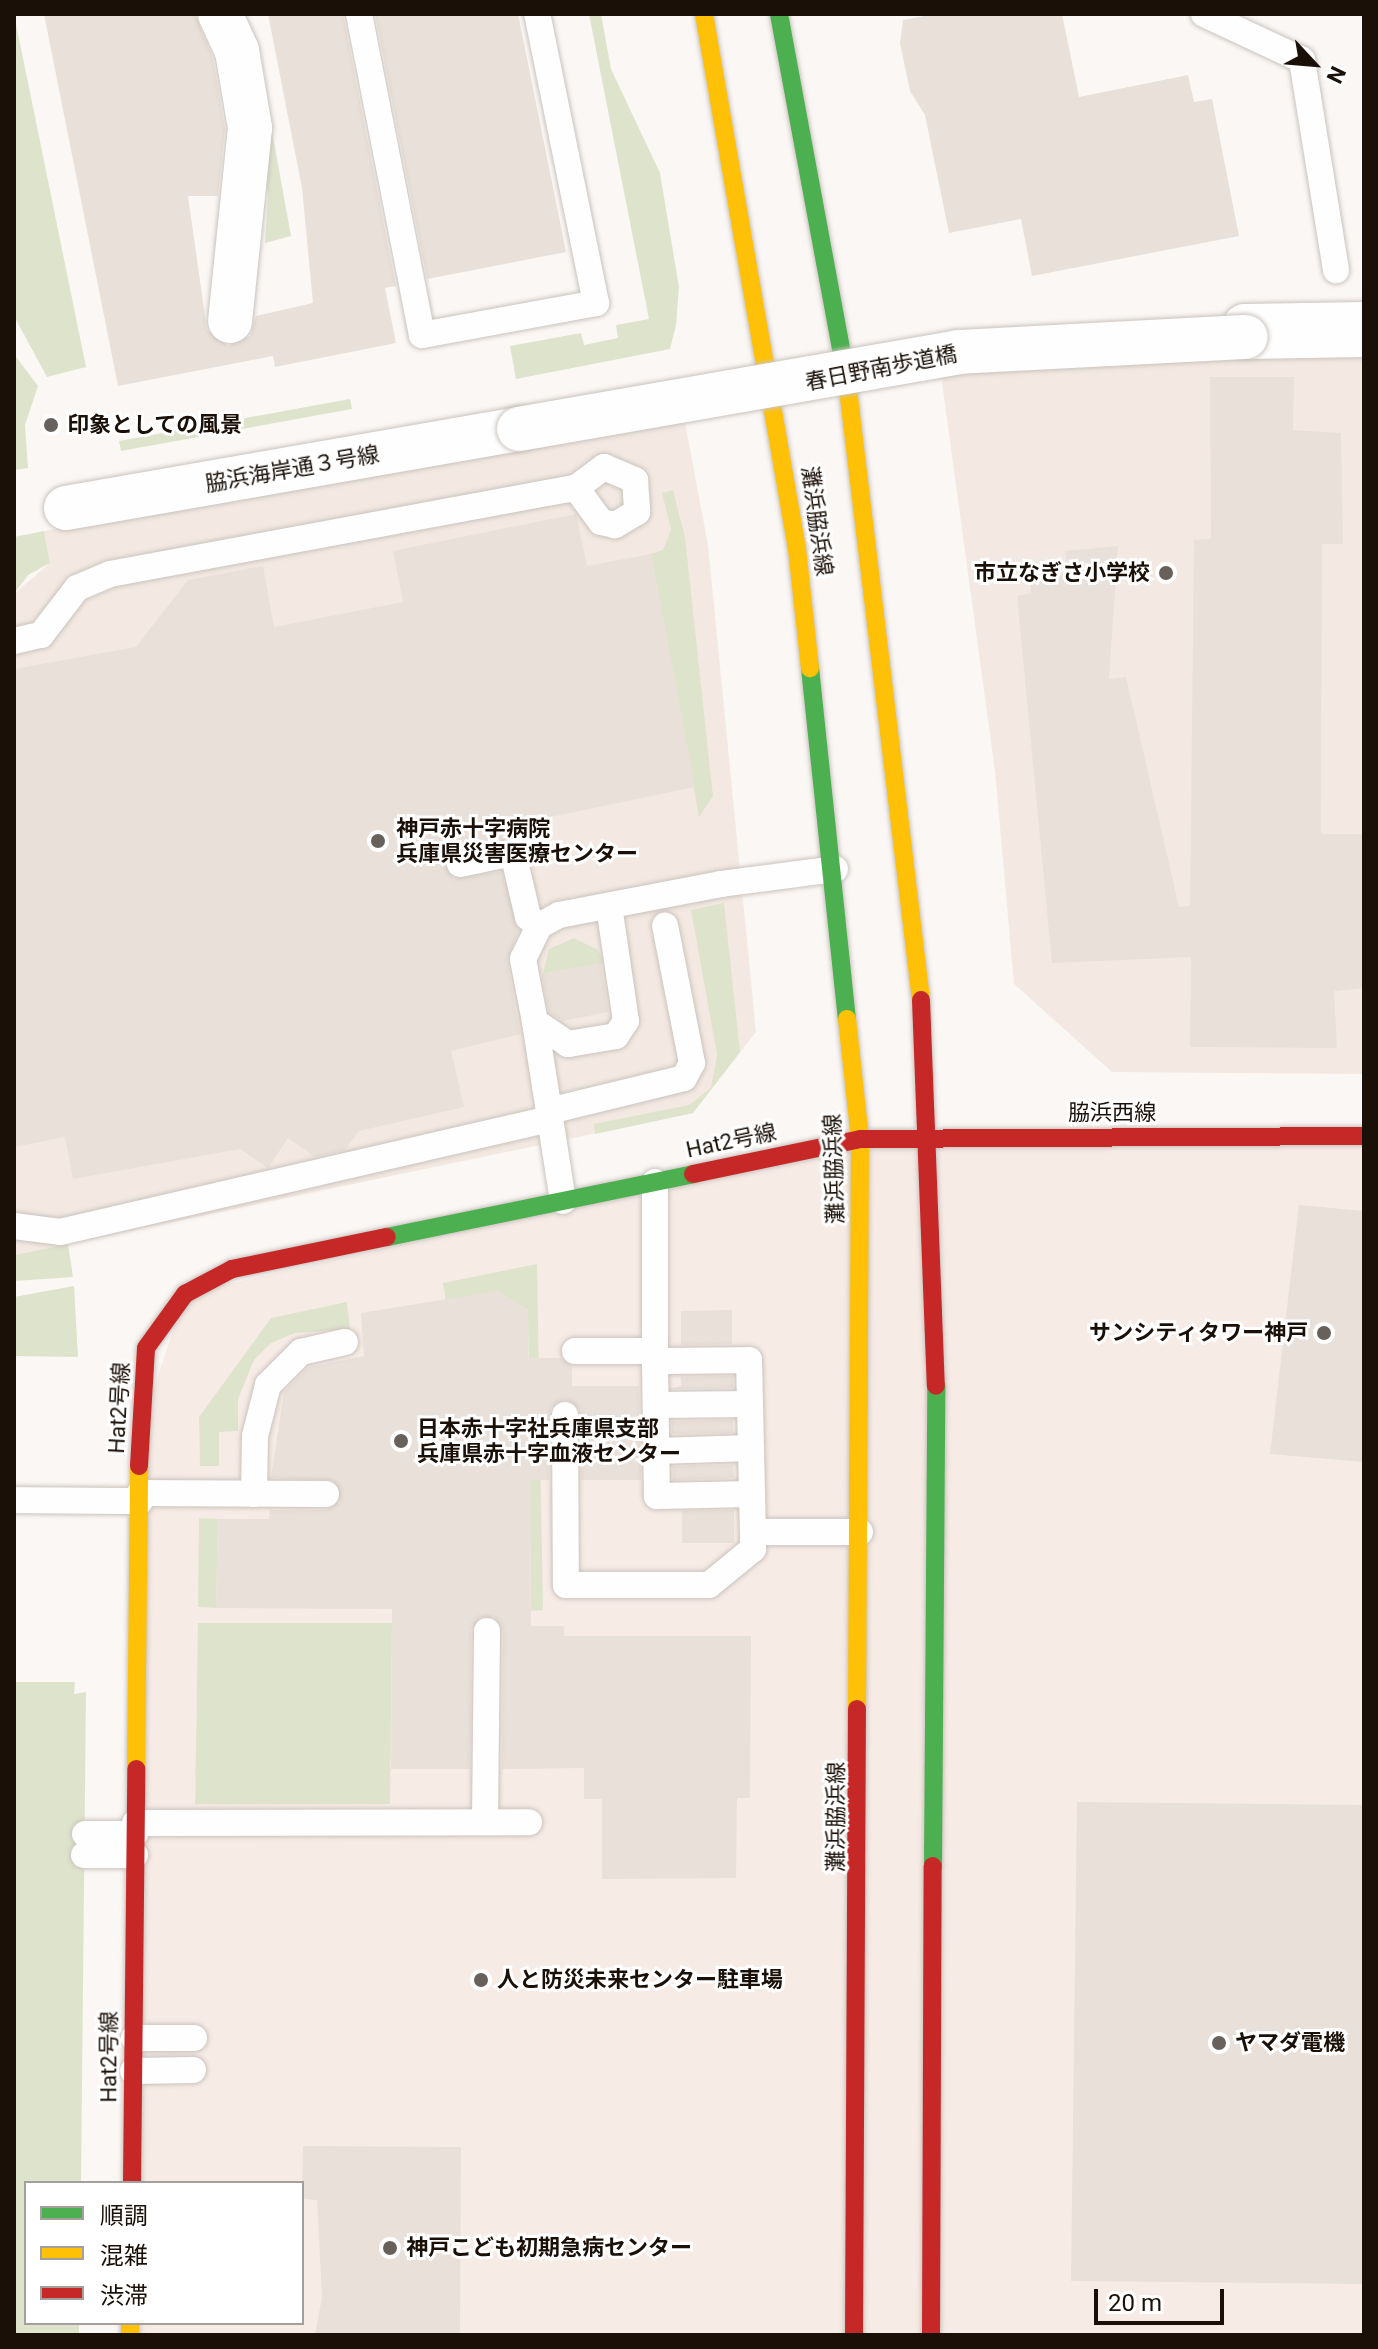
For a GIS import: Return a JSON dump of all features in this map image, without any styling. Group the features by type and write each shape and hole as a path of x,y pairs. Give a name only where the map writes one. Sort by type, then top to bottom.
{"street":[{"path":"220,14 237,51 250,128 230,321"},
{"name":"灘浜脇浜線","path":"704,14 788,486 835,869 860,1139 854,2335"},
{"path":"779,14 840,323 896,725 929,1137 936,1333 931,2335"},
{"path":"1246,337 1245,326 1364,324"},
{"name":"春日野南歩道橋","path":"519,429 958,352 1246,337 1364,335"},
{"name":"脇浜海岸通３号線","path":"66,508 519,429"},
{"name":"脇浜西線","path":"860,1139 1364,1136"},
{"name":"Hat2号線","path":"132,2181 140,1497 146,1348 185,1294 232,1269 860,1139"}],"lane":[{"path":"359,14 422,335 596,303 537,14"},
{"path":"1204,14 1302,60 1336,270"},
{"path":"14,641 41,635 77,588 110,574 576,488"},
{"path":"460,864 513,853 528,917 539,926"},
{"path":"563,1201 523,959 539,926 609,906 835,869"},
{"path":"535,1022 568,1044 616,1036 626,1021 609,906"},
{"path":"14,1226 60,1232 549,1108 684,1078 692,1063 665,926"},
{"path":"549,1108 568,1044"},
{"path":"655,1182 657,1496 751,1494"},
{"path":"254,1494 255,1436 268,1385 301,1352 345,1342"},
{"path":"565,1415 566,1585 709,1585 753,1549 749,1360 575,1351"},
{"path":"656,1405 750,1404"},
{"path":"656,1451 751,1448"},
{"path":"14,1500 326,1494"},
{"path":"753,1532 860,1532"},
{"path":"485,1822 487,1631"},
{"path":"84,1844 135,1838 529,1822"},
{"path":"134,2038 194,2038"},
{"path":"133,2071 193,2070"}],"shaded area":[{"name":"市立なぎさ小学校","path":"1364,343 1364,1074 1112,1072 1014,984 995,771 941,375"},
{"name":"神戸赤十字病院 兵庫県災害医療センター","path":"684,417 708,545 756,1032 693,1113 14,1255 14,594 50,563 44,531"},
{"path":"1364,1136 1364,2335 130,2335 130,2325 304,2325 304,2181 132,2181 139,1433 185,1294 860,1139"}],"green space":[{"path":"14,14 86,367 47,377 14,316"},
{"path":"589,14 601,14 611,69 660,173 679,287 676,325 670,349 516,379 510,346 581,333 584,345 618,338 616,325 649,319"},
{"path":"260,65 291,236 265,243 268,198"},
{"path":"14,354 38,386 25,425 28,468 14,470"},
{"path":"350,399 352,409 121,451 119,441"},
{"path":"673,490 685,537 713,796 699,817 651,554 663,550 671,530 662,493"},
{"path":"44,531 50,563 28,575 14,594 14,537"},
{"path":"724,903 740,1052 693,1113 595,1134 594,1124 689,1105 711,1088 717,1055 691,910"},
{"path":"574,938 598,950 603,963 543,974 549,949"},
{"path":"68,1244 73,1277 14,1281 14,1255"},
{"path":"537,1264 543,1610 531,1611 528,1310 497,1291 446,1303 443,1283"},
{"path":"74,1286 78,1357 14,1356 14,1297"},
{"path":"347,1302 350,1329 295,1333 271,1343 254,1360 238,1399 238,1431 219,1432 219,1466 200,1466 199,1417 271,1318"},
{"path":"199,1518 218,1519 216,1608 198,1607"},
{"path":"198,1623 392,1623 390,1804 195,1804"},
{"path":"14,1682 75,1682 74,1694 86,1692 81,2181 24,2181 24,2325 79,2325 79,2335 14,2335"}],"building":[{"path":"44,14 195,14 213,58 225,129 218,196 188,196 207,330 228,346 250,336 256,316 313,303 302,188 268,14 343,14 396,286 385,288 396,343 275,367 273,356 118,386"},
{"path":"375,14 518,14 566,252 427,279"},
{"path":"935,14 1062,14 1079,97 1188,75 1194,102 1212,99 1239,236 1032,276 1021,219 949,233 925,115 910,91 900,43 903,20"},
{"path":"1210,377 1294,377 1293,430 1341,433 1343,544 1322,544 1321,834 1364,834 1364,988 1334,991 1337,1048 1190,1047 1191,957 1052,963 1017,596 1031,593 1030,579 1068,572 1065,551 1118,546 1109,679 1126,677 1179,907 1190,906 1194,540 1211,539"},
{"name":"神戸赤十字病院 兵庫県災害医療センター","path":"576,514 587,566 651,554 695,787 502,827 504,839 449,853 444,866 454,879 501,872 519,930 507,961 520,1034 451,1051 464,1107 359,1131 345,1150 315,1157 288,1138 268,1168 240,1149 73,1179 65,1137 14,1147 14,669 136,647 188,580 263,566 274,627 403,602 393,551"},
{"path":"601,963 608,1012 563,1021 549,1012 542,974"},
{"name":"サンシティタワー神戸","path":"1299,1205 1364,1211 1364,1462 1270,1454"},
{"path":"497,1291 528,1310 528,1358 561,1358 572,1366 572,1386 639,1386 641,1480 581,1480 579,1408 564,1399 551,1408 549,1480 530,1480 531,1626 564,1626 564,1636 751,1636 750,1798 737,1798 736,1878 602,1879 602,1799 584,1799 584,1768 502,1769 503,1631 494,1617 480,1617 471,1630 470,1769 391,1769 392,1609 216,1608 218,1519 269,1519 270,1510 326,1510 340,1501 333,1480 271,1478 284,1392 309,1367 364,1356 361,1313"},
{"path":"732,1310 732,1344 681,1345 681,1311"},
{"path":"733,1376 733,1388 671,1389 681,1386 681,1377"},
{"path":"733,1420 733,1433 672,1434 672,1421"},
{"path":"733,1465 734,1478 673,1480 673,1466"},
{"path":"734,1510 734,1543 682,1543 682,1511"},
{"name":"ヤマダ電機","path":"1077,1802 1364,1805 1364,2284 1071,2281"},
{"name":"神戸こども初期急病センター","path":"303,2146 461,2147 460,2335 315,2335 322,2297 317,2200 304,2199"}],"traffic: fast":[{"path":"779,14 847,381"},
{"path":"810,668 847,1019"},
{"path":"387,1237 693,1174"},
{"path":"933,1866 936,1386"}],"traffic: slow":[{"path":"704,14 797,549 810,668"},
{"path":"847,381 921,1000"},
{"path":"847,1019 860,1139 857,1709"},
{"path":"136,1769 139,1466"},
{"path":"130,2325 130,2335"}],"traffic: jam":[{"path":"921,1000 936,1386"},
{"path":"693,1174 860,1139 1364,1136"},
{"path":"139,1466 146,1348 185,1294 232,1269 387,1237"},
{"path":"854,2335 857,1709"},
{"path":"132,2181 136,1769"},
{"path":"931,2335 933,1866"}],"place":[{"name":"印象としての風景","path":"51,425"},
{"name":"市立なぎさ小学校","path":"1166,573"},
{"name":"神戸赤十字病院 兵庫県災害医療センター","path":"378,841"},
{"name":"サンシティタワー神戸","path":"1324,1333"},
{"name":"日本赤十字社兵庫県支部 兵庫県赤十字血液センター","path":"401,1441"},
{"name":"人と防災未来センター駐車場","path":"481,1980"},
{"name":"ヤマダ電機","path":"1219,2043"},
{"name":"神戸こども初期急病センター","path":"390,2248"}]}
